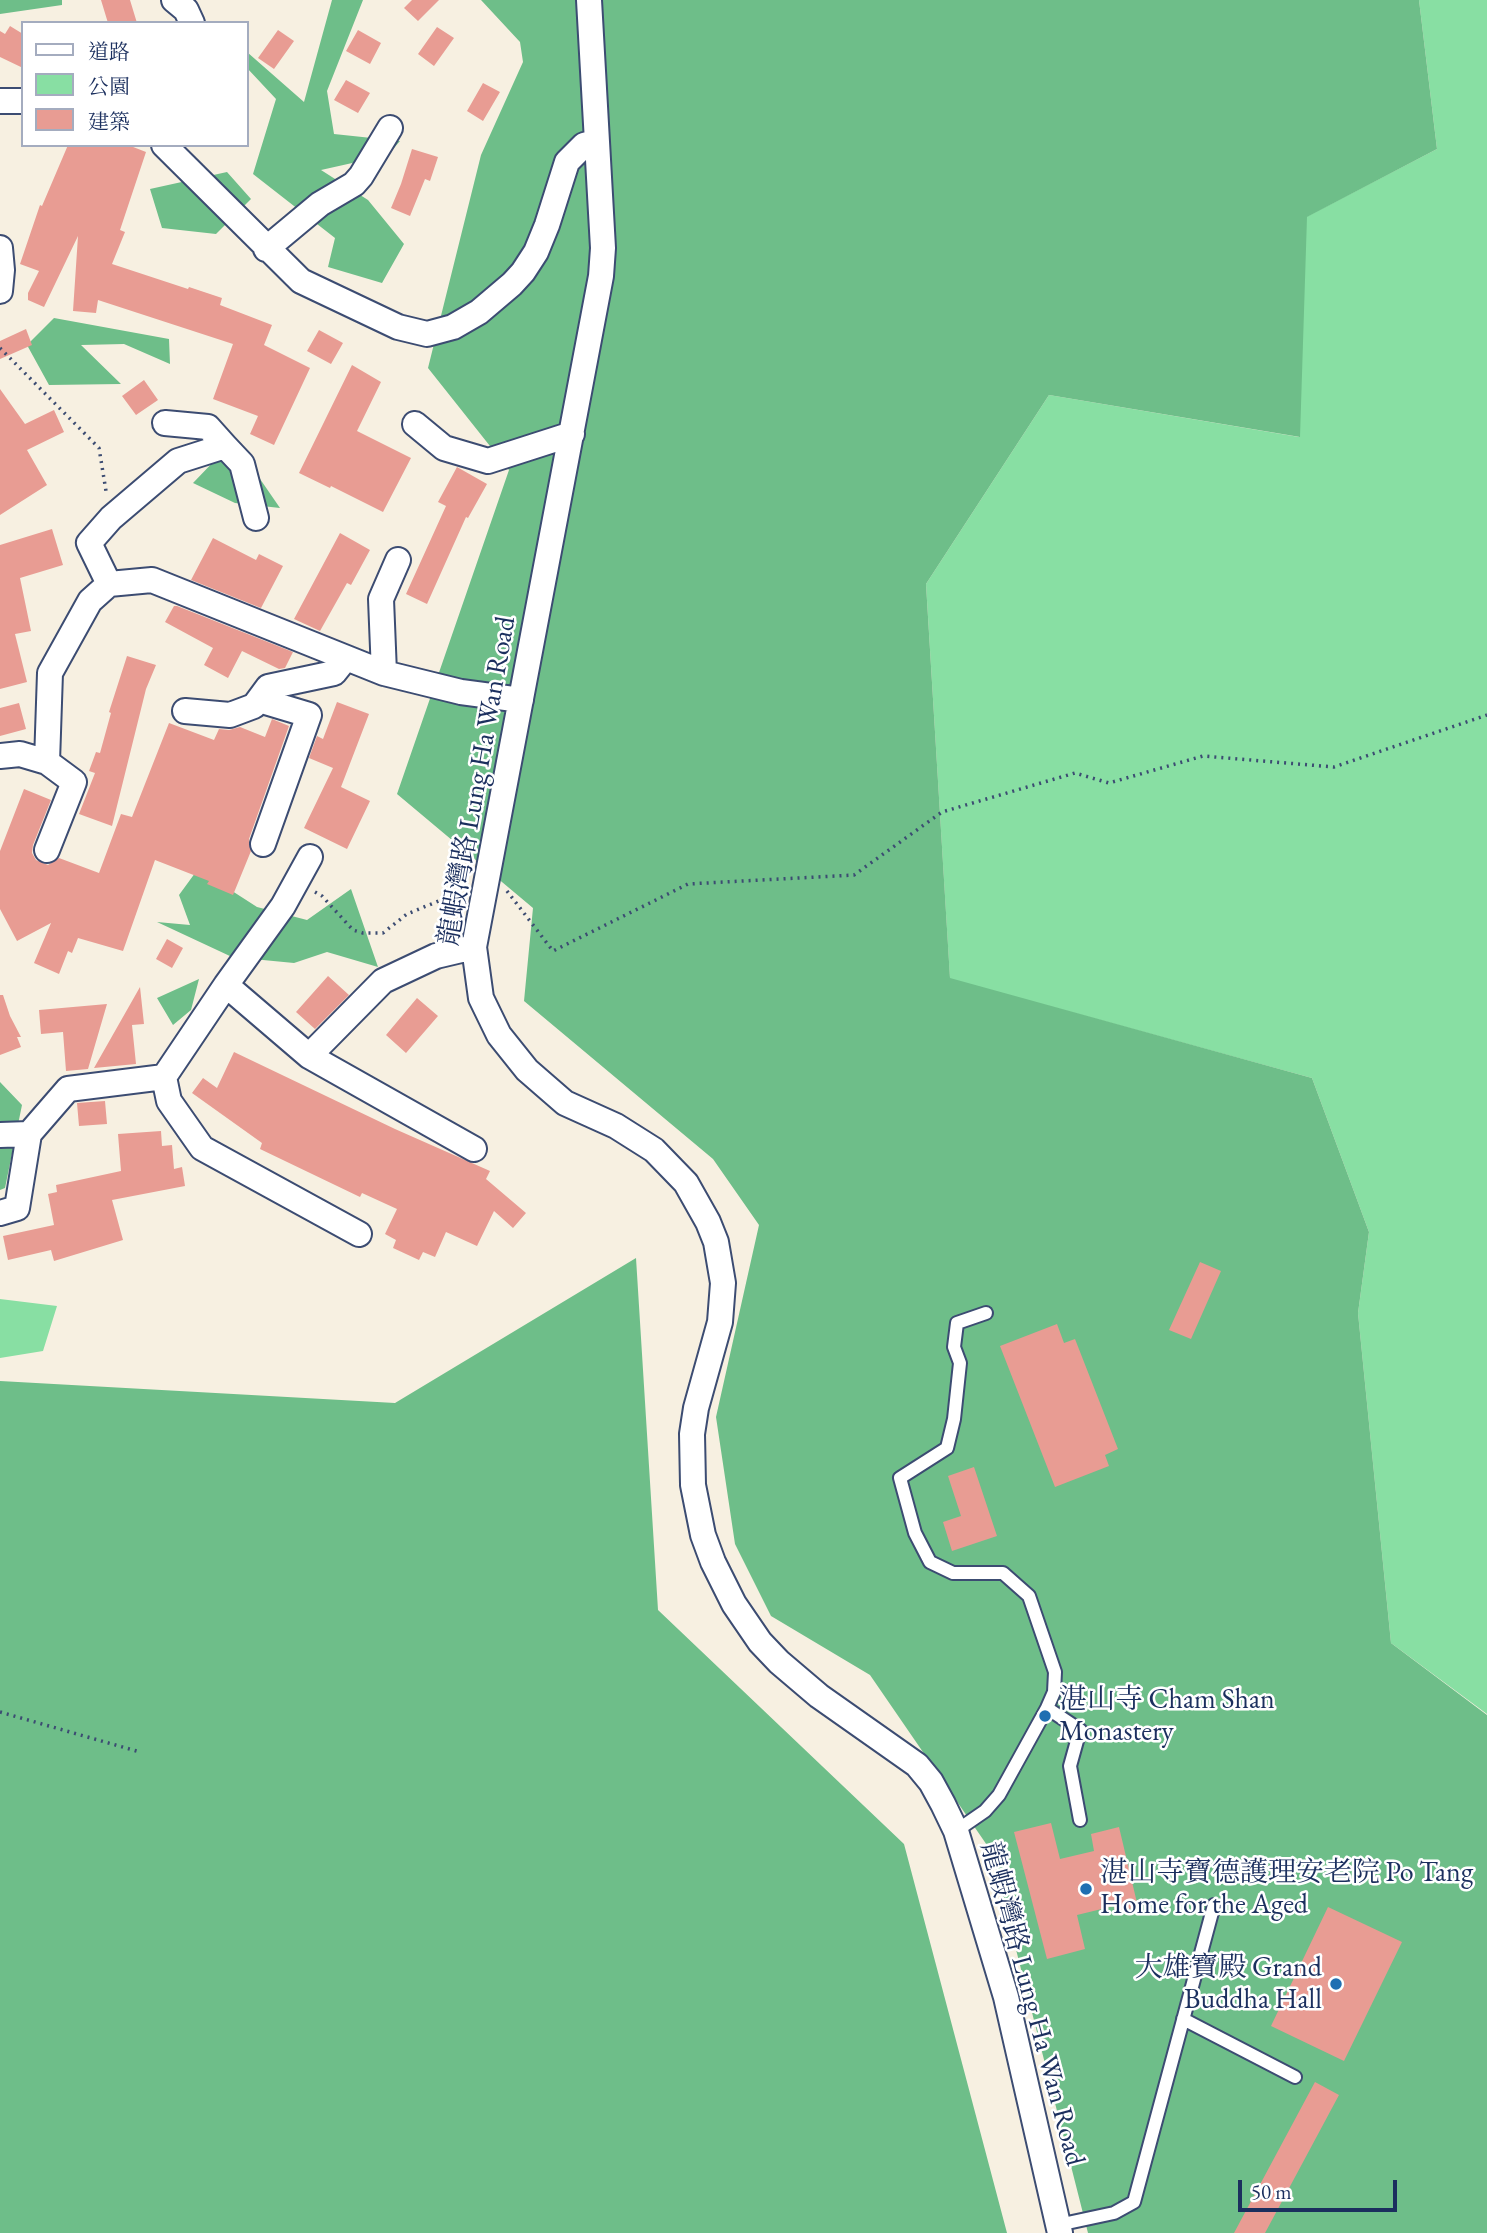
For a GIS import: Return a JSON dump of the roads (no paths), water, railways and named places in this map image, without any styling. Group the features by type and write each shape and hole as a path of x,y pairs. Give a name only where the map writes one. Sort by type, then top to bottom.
{"street":[{"path":"174,0 186,10 191,21"},
{"name":"龍蝦灣路 Lung Ha Wan Road","path":"589,0 602,263 474,947 481,998 499,1035 527,1070 565,1102 635,1136 663,1157 686,1183 698,1202 716,1242 723,1283 723,1303 715,1344 696,1408 693,1485 703,1535 734,1604 753,1633 779,1662 818,1696 918,1765 931,1782 956,1831 1006,1997 1059,2229"},
{"path":"0,101 21,101"},
{"path":"266,249 300,219 361,176 390,128"},
{"path":"166,147 293,275 321,292 398,327 428,334 443,331 479,312 523,272 536,252 547,225 567,162 583,145 596,142"},
{"path":"0,248 0,291"},
{"path":"165,423 208,427 242,464 257,518"},
{"path":"415,424 444,447 488,461 572,434"},
{"path":"109,584 89,543 111,518 178,461 225,446"},
{"path":"384,673 381,599 398,560"},
{"path":"47,762 50,673 90,601 109,584 152,580 384,673 461,691 521,700"},
{"path":"185,711 230,715 254,706 268,687 334,673 346,658"},
{"path":"259,700 309,715 263,844"},
{"path":"0,756 19,754 47,762 74,782 47,850"},
{"path":"310,857 283,906 164,1077 169,1101 202,1147 359,1234"},
{"path":"309,1056 383,981 436,956 474,947"},
{"path":"226,985 309,1056 474,1149"},
{"path":"0,1213 17,1208 29,1134 68,1089 164,1077"},
{"path":"0,1135 29,1134"}],"lane":[{"path":"956,1831 993,1804 1054,1692 1055,1672 1028,1596 1003,1573 953,1573 930,1562 915,1533 900,1478 947,1448 954,1419 960,1363 954,1347 957,1323 986,1313"},
{"path":"1047,1708 1080,1730 1070,1766 1080,1820"},
{"path":"1059,2229 1114,2213 1134,2202 1214,1905"},
{"path":"1183,2019 1295,2077"}],"place":[{"name":"湛山寺 Cham Shan Monastery","path":"1045,1716"},
{"name":"湛山寺寶德護理安老院 Po Tang Home for the Aged","path":"1086,1889"},
{"name":"大雄寶殿 Grand Buddha Hall","path":"1336,1984"}]}
